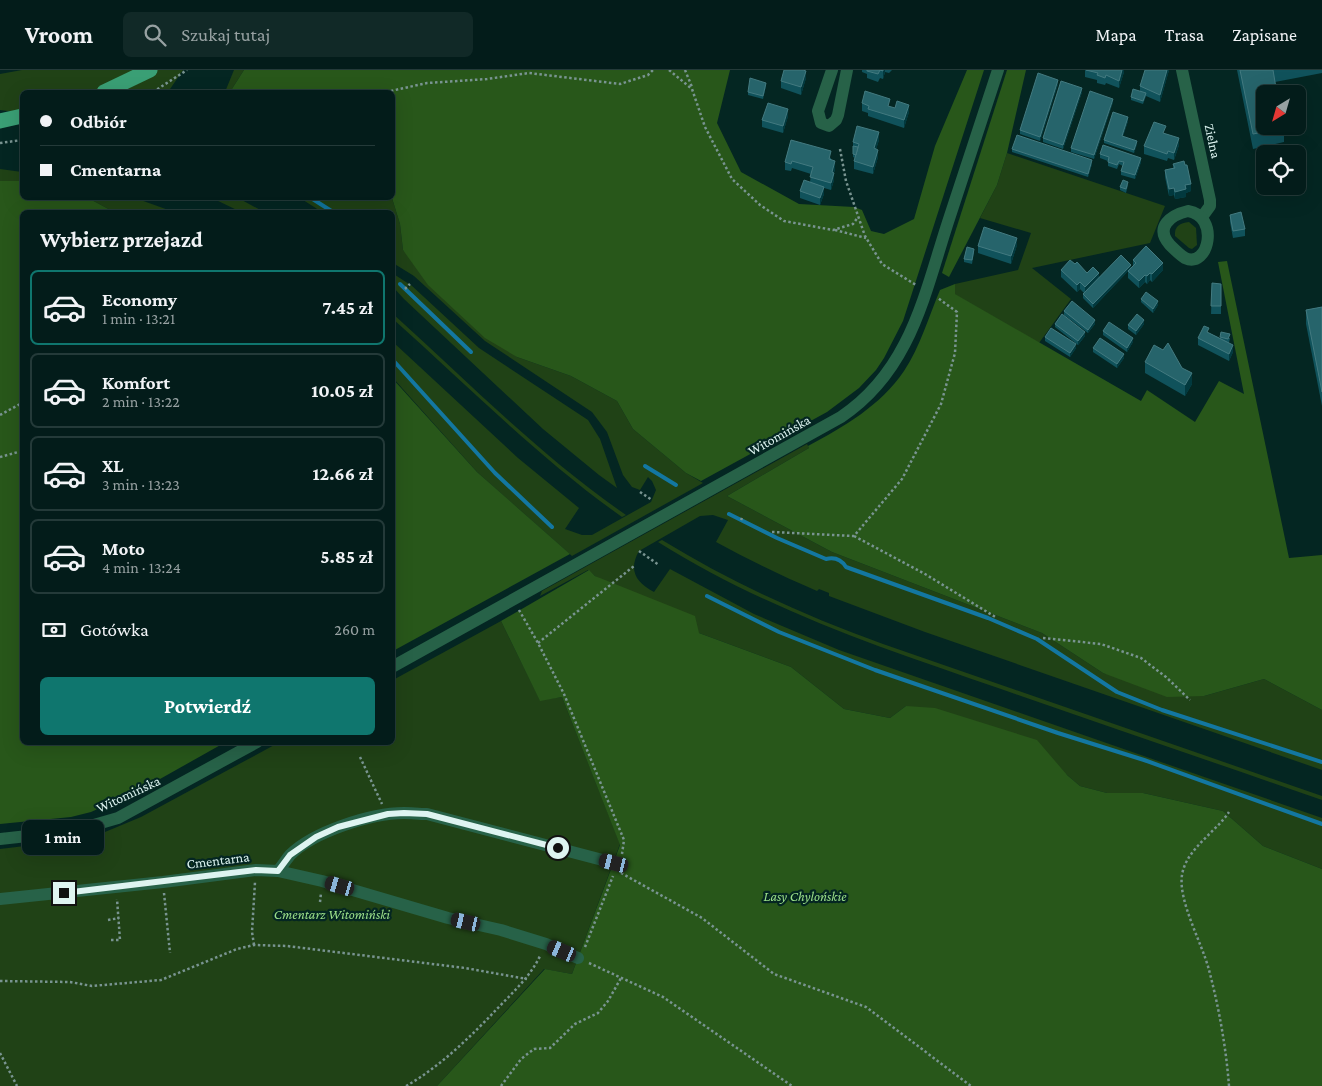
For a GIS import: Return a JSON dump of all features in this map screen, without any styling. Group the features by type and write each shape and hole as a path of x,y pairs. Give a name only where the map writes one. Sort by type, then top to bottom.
{"main road":[{"path":"108,90 150,70"},
{"path":"0,121 20,116"}],"street":[{"path":"832,70 818,111 821,123 830,126 838,115 847,70"},
{"name":"Witomińska","path":"395,665 815,432 856,407 875,389 898,359 918,318 998,70"},
{"name":"Zielna","path":"1182,70 1210,200 1208,212 1202,217"},
{"name":"Witomińska","path":"0,839 73,831 118,818 252,745"},
{"path":"278,871 290,855 316,837 338,827 388,814 404,813 427,814 614,863"},
{"name":"Cmentarna","path":"0,899 256,870 278,871 322,881 546,944 579,958"}],"path":[{"path":"156,90 187,70"},
{"path":"395,90 427,83 487,79 529,73 620,84 648,75 653,70"},
{"path":"668,70 692,89"},
{"path":"686,70 705,126 732,179 760,204 784,221 866,238"},
{"path":"0,143 20,140"},
{"path":"840,149 846,181 858,217 866,238 882,264 927,290 957,312 955,353 941,404 902,479 854,536"},
{"path":"833,230 852,224 858,217"},
{"path":"405,289 410,284"},
{"path":"0,415 20,404"},
{"path":"0,457 20,452"},
{"path":"640,492 652,500"},
{"path":"772,532 854,536 925,574 997,618"},
{"path":"639,551 659,565"},
{"path":"538,643 634,566"},
{"path":"507,603 520,611 564,694 624,840"},
{"path":"1043,638 1101,644 1140,658 1166,677 1190,700"},
{"path":"360,757 388,814"},
{"path":"1229,812 1189,857 1182,874 1182,892 1217,999 1229,1086"},
{"path":"792,1086 663,997 579,958 615,870 702,918 774,974 866,1007 972,1086"},
{"path":"163,882 170,953"},
{"path":"254,945 252,932 255,884"},
{"path":"111,940 120,940 117,887"},
{"path":"108,920 119,918"},
{"path":"406,1086 418,1079 472,1035 527,979 535,968 546,944"},
{"path":"0,980 70,982 92,986 161,980 237,949 254,945 287,946 465,968 527,979"},
{"path":"501,1086 521,1059 534,1049 550,1048 575,1024 598,1013 608,1001 621,978"},
{"path":"0,1053 17,1086"}],"green space":[{"path":"22,70 183,70 169,90 20,90 20,113 0,110 0,74"},
{"path":"234,70 244,70 231,90 226,90"},
{"path":"244,70 730,70 717,123 741,172 799,204 854,207 862,210 871,231 884,234 914,219 935,146 967,70 984,70 903,321 876,370 859,388 827,412 701,481 686,473 633,429 617,401 571,376 517,357 485,338 428,285 403,250 400,224 393,200 395,200 395,90 231,90"},
{"path":"1007,70 1026,70 1007,153 997,185 949,277 942,273"},
{"path":"1007,153 1165,206 1150,243 1032,268 1071,299 1039,343 954,294 955,284 1018,270 1031,233 980,218 997,185"},
{"path":"0,169 20,172 20,181 0,181"},
{"path":"0,181 20,181 20,200 92,200 110,210 20,210 20,745 220,745 144,788 91,812 71,817 0,824"},
{"path":"92,200 141,200 168,210 110,210"},
{"path":"216,200 242,200 260,210 237,210"},
{"path":"303,200 393,200 400,224 403,250 517,357 571,376 617,401 633,429 686,473 703,483 572,556 477,472 395,380 395,344 518,458 579,508 565,529 582,535 592,535 651,502 656,490 652,481 648,477 640,490 632,487 623,475 607,432 592,412 485,341 414,276 395,264 395,210 319,210"},
{"path":"1189,222 1196,228 1197,245 1192,249 1175,236 1178,226"},
{"path":"1227,261 1289,558 1322,555 1322,710 1264,679 1204,696 1167,697 1103,673 1042,633 832,552 727,496 848,423 884,395 910,362 920,342 940,290 955,284 955,294 1141,401 1147,390 1195,422 1219,381 1244,394 1218,262"},
{"path":"395,275 409,284 406,290 411,285 479,348 588,420 600,439 617,488 543,429 395,289"},
{"path":"395,316 535,443 564,468 626,515 622,517 591,494 504,421 395,321"},
{"path":"395,381 477,472 570,554 395,650"},
{"path":"807,444 809,448 727,496 832,552 1042,633 1103,673 1204,696 1264,679 1322,710 1322,770 925,632 829,596 829,593 819,589 817,591 766,568 716,542 728,520 713,515 700,516 639,551 634,564 638,580 654,592 670,569 754,614 839,650 1322,818 1322,869 1263,846 1223,811 1143,793 1107,793 1080,786 1067,775 906,706 890,718 844,709 791,667 699,633 595,576 588,570 540,596 542,591"},
{"path":"662,540 688,556 770,598 854,633 1322,796 1322,800 825,626 741,588 699,566 658,542"},
{"name":"Lasy Chylońskie","path":"589,570 595,576 695,616 699,633 791,667 844,709 890,718 906,706 935,708 1037,740 1067,775 1080,786 1107,793 1143,793 1223,811 1263,846 1322,869 1322,1086 437,1086 545,969 572,974 620,845 562,697 540,701 501,621"},
{"name":"Cmentarz Witomiński","path":"501,621 540,700 562,697 620,844 572,974 544,969 437,1086 0,1086 0,849 75,840 105,832 141,817 274,745 395,745 395,679"}],"building":[{"path":"784,70 806,71 801,87 781,81"},
{"path":"867,70 880,70 878,74"},
{"path":"1086,70 1122,70 1119,81 1106,75 1105,78 1097,75 1098,73"},
{"path":"1145,70 1167,70 1160,95 1140,86"},
{"path":"1240,70 1273,70 1276,85 1256,85 1256,133 1253,134"},
{"path":"1038,73 1058,80 1040,137 1020,130"},
{"path":"750,78 766,83 763,96 748,92"},
{"path":"1061,81 1082,88 1063,145 1043,138"},
{"path":"1133,89 1146,93 1143,101 1131,97"},
{"path":"865,91 890,99 888,106 895,108 897,101 909,105 904,120 868,109 869,106 862,103"},
{"path":"1090,91 1113,99 1094,155 1071,148"},
{"path":"768,103 788,109 783,126 762,120"},
{"path":"1113,112 1128,117 1122,136 1137,141 1134,150 1104,140"},
{"path":"1154,122 1166,126 1163,133 1179,138 1174,153 1168,151 1167,154 1144,146"},
{"path":"857,126 879,132 874,148 878,150 873,167 854,161 859,144 853,142"},
{"path":"1017,135 1092,160 1088,174 1012,149"},
{"path":"791,140 831,151 829,159 835,161 831,183 810,177 813,167 792,161 791,164 785,162"},
{"path":"1103,145 1141,158 1135,175 1121,171 1124,162 1119,161 1117,165 1108,162 1109,157 1100,154"},
{"path":"853,146 858,147 856,155 853,154"},
{"path":"1184,161 1185,165 1187,165 1191,184 1185,185 1186,189 1175,192 1174,188 1169,189 1165,170 1175,168 1173,164"},
{"path":"804,180 824,187 820,198 800,191"},
{"path":"1123,180 1128,182 1126,189 1120,187"},
{"path":"1241,212 1245,229 1233,231 1230,215"},
{"path":"984,227 1017,238 1011,256 978,246"},
{"path":"1146,246 1163,263 1152,274 1145,275 1139,281 1128,271 1136,263 1133,260"},
{"path":"967,247 974,249 972,260 964,259"},
{"path":"1121,255 1131,265 1093,304 1083,294"},
{"path":"1070,260 1075,264 1077,262 1087,273 1093,267 1099,273 1085,287 1080,282 1077,285 1061,270"},
{"path":"1212,283 1221,284 1221,306 1211,306"},
{"path":"1146,292 1158,301 1153,309 1141,299"},
{"path":"1072,301 1095,320 1088,330 1064,311"},
{"path":"1322,307 1322,392 1306,310"},
{"path":"1062,314 1085,332 1078,341 1055,324"},
{"path":"1137,314 1144,320 1136,331 1128,325"},
{"path":"1109,322 1133,338 1127,348 1103,331"},
{"path":"1204,326 1209,328 1207,332 1233,345 1229,354 1198,338"},
{"path":"1051,328 1076,344 1070,353 1045,337"},
{"path":"1221,332 1230,334 1228,339 1220,337"},
{"path":"1100,338 1124,354 1117,364 1093,348"},
{"path":"1168,343 1182,368 1192,373 1185,385 1145,362 1154,345 1163,350"}],"waterway":[{"path":"314,200 330,210"},
{"path":"400,284 471,352"},
{"path":"395,362 495,473 552,527"},
{"path":"645,466 676,485"},
{"path":"729,514 777,538 826,559 837,559 846,567 988,618 1037,639 1117,692 1162,710 1322,762"},
{"path":"707,596 779,632 875,670 1058,733 1144,760 1322,824"}],"route":[{"path":"64,893 256,870 278,871 290,855 316,837 338,827 388,814 427,814 558,848"}]}
